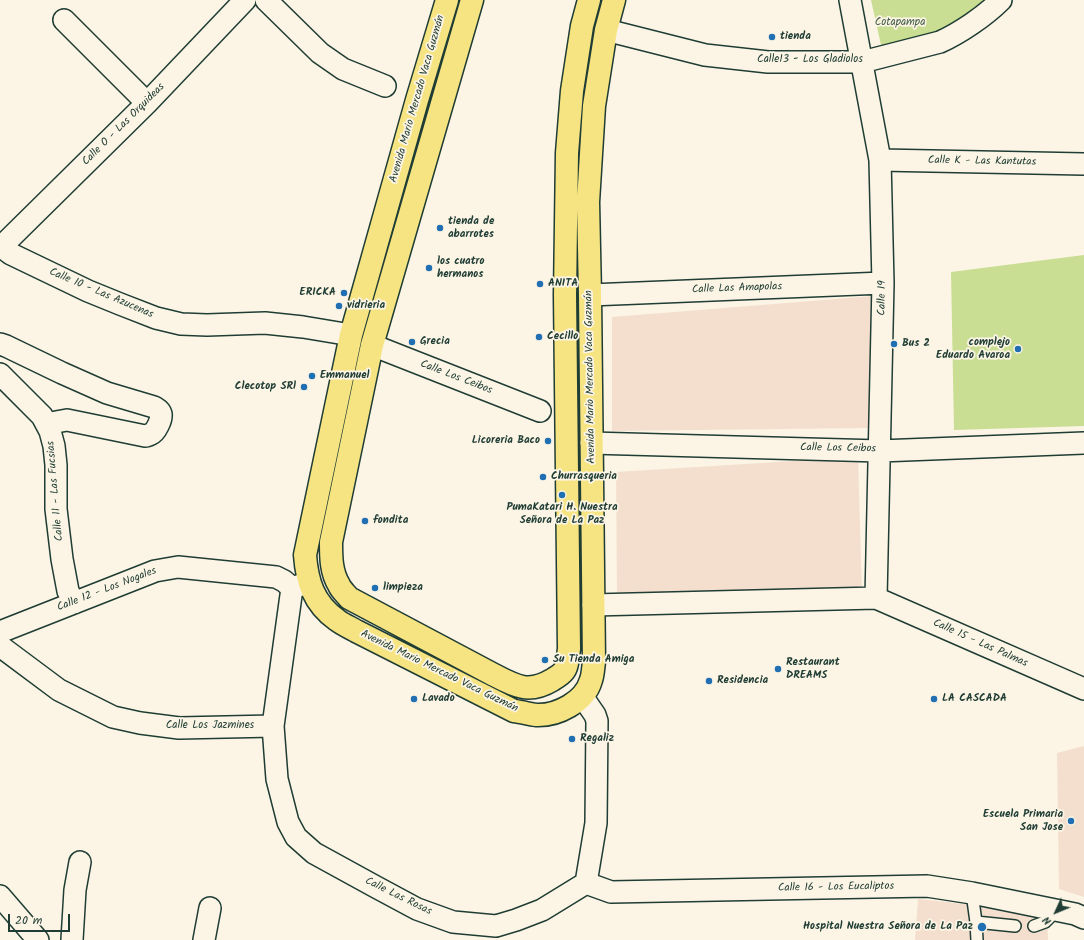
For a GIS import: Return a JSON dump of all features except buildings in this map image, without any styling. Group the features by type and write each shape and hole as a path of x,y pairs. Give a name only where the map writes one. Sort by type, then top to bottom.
{"main road":[{"name":"Avenida Mario Mercado Vaca Guzmán","path":"447,0 417,100 351,335 305,554 306,572 301,585 315,596 323,607 336,619 356,631 514,711 537,715 551,714 568,708 582,696 588,688 591,680 594,662 588,202 594,106 606,30 614,0"},
{"name":"Avenida Mario Mercado Vaca Guzmán","path":"472,0 372,345 332,542 331,557 334,573 339,586 349,598 494,675 516,686 534,688 546,684 558,677"},
{"path":"582,696 558,677 566,668 569,649 565,295 567,153 572,91 582,26 588,0"},
{"path":"582,26 606,30"},
{"path":"565,295 590,295"},
{"path":"351,335 372,345"},
{"path":"301,585 334,573"}],"street":[{"name":"Calle O - Las Orquideas","path":"0,247 147,103 245,0"},
{"path":"266,0 320,53 343,69 386,86"},
{"name":"Calle 19","path":"850,0 880,160 883,284 876,598"},
{"name":"Calle13 - Los Gladiolos","path":"606,30 705,55 768,62 862,62 940,42 951,37 991,10 1001,0"},
{"path":"64,20 147,103"},
{"name":"Calle K - Las Kantutas","path":"880,160 1084,164"},
{"name":"Calle 10 - Las Azucenas","path":"0,247 11,254 88,290 156,318 181,324 207,325 264,323 351,335"},
{"name":"Calle Las Amapolas","path":"590,295 883,284"},
{"path":"0,344 107,393 154,407 159,411 161,416 157,429 151,434 145,436 67,420 47,425"},
{"name":"Calle Los Ceibos","path":"372,345 540,411"},
{"name":"Calle 11 - Las Fucsias","path":"0,374 42,416 50,431 54,446 56,465 56,509 62,559 68,591 74,603"},
{"name":"Calle Los Ceibos","path":"591,443 880,450 1084,442"},
{"name":"Calle 12 - Los Nogales","path":"0,632 155,571 178,567 276,577 284,581 301,585"},
{"name":"Calle Las Rosas","path":"301,585 273,726 277,780 288,822 296,837 314,853 417,909 452,922 496,926 542,910 586,883"},
{"path":"593,605 876,598"},
{"name":"Calle 15 - Las Palmas","path":"876,598 1084,689"},
{"name":"Calle Los Jazmines","path":"0,646 59,690 113,717 140,723 179,728 273,726"},
{"path":"582,696 595,715 597,721 596,823 586,883"},
{"path":"72,940 75,890 80,862"},
{"name":"Calle 16 - Los Eucaliptos","path":"586,883 611,892 927,886 972,893 1056,910 1075,914 1084,918"},
{"path":"0,896 38,940"},
{"path":"204,940 210,908"}],"lane":[{"path":"972,893 977,940"},
{"path":"1034,926 1045,922 1056,910"},
{"path":"976,922 1015,926"}],"shaded area":[{"path":"873,296 871,428 612,431 612,317"},
{"path":"858,457 862,593 617,597 616,472"},
{"name":"Escuela Primaria San Jose","path":"1084,746 1084,897 1059,889 1057,753"},
{"name":"Hospital Nuestra Señora de La Paz","path":"918,899 1047,913 1048,940 915,940"}],"green space":[{"name":"Cotapampa","path":"871,0 992,0 962,22 883,54"},
{"name":"complejo Eduardo Avaroa","path":"1084,255 1084,426 954,430 951,272"}],"place":[{"name":"tienda","path":"772,37"},
{"name":"tienda de abarrotes","path":"440,228"},
{"name":"los cuatro hermanos","path":"429,268"},
{"name":"ANITA","path":"540,284"},
{"name":"ERICKA","path":"344,293"},
{"name":"vidrieria","path":"339,306"},
{"name":"Cecillo","path":"539,337"},
{"name":"Grecia","path":"412,342"},
{"name":"Bus 2","path":"894,344"},
{"name":"complejo Eduardo Avaroa","path":"1018,349"},
{"name":"Emmanuel","path":"312,376"},
{"name":"Clecotop SRl","path":"304,387"},
{"name":"Licoreria Baco","path":"548,441"},
{"name":"Churrasqueria","path":"543,477"},
{"name":"PumaKatari H. Nuestra Señora de La Paz","path":"562,495"},
{"name":"fondita","path":"365,521"},
{"name":"limpieza","path":"375,588"},
{"name":"Su Tienda Amiga","path":"545,660"},
{"name":"Restaurant DREAMS","path":"778,669"},
{"name":"Residencia","path":"709,681"},
{"name":"Lavado","path":"414,699"},
{"name":"LA CASCADA","path":"934,699"},
{"name":"Regaliz","path":"572,739"},
{"name":"Escuela Primaria San Jose","path":"1071,821"},
{"name":"Hospital Nuestra Señora de La Paz","path":"982,927"}]}
